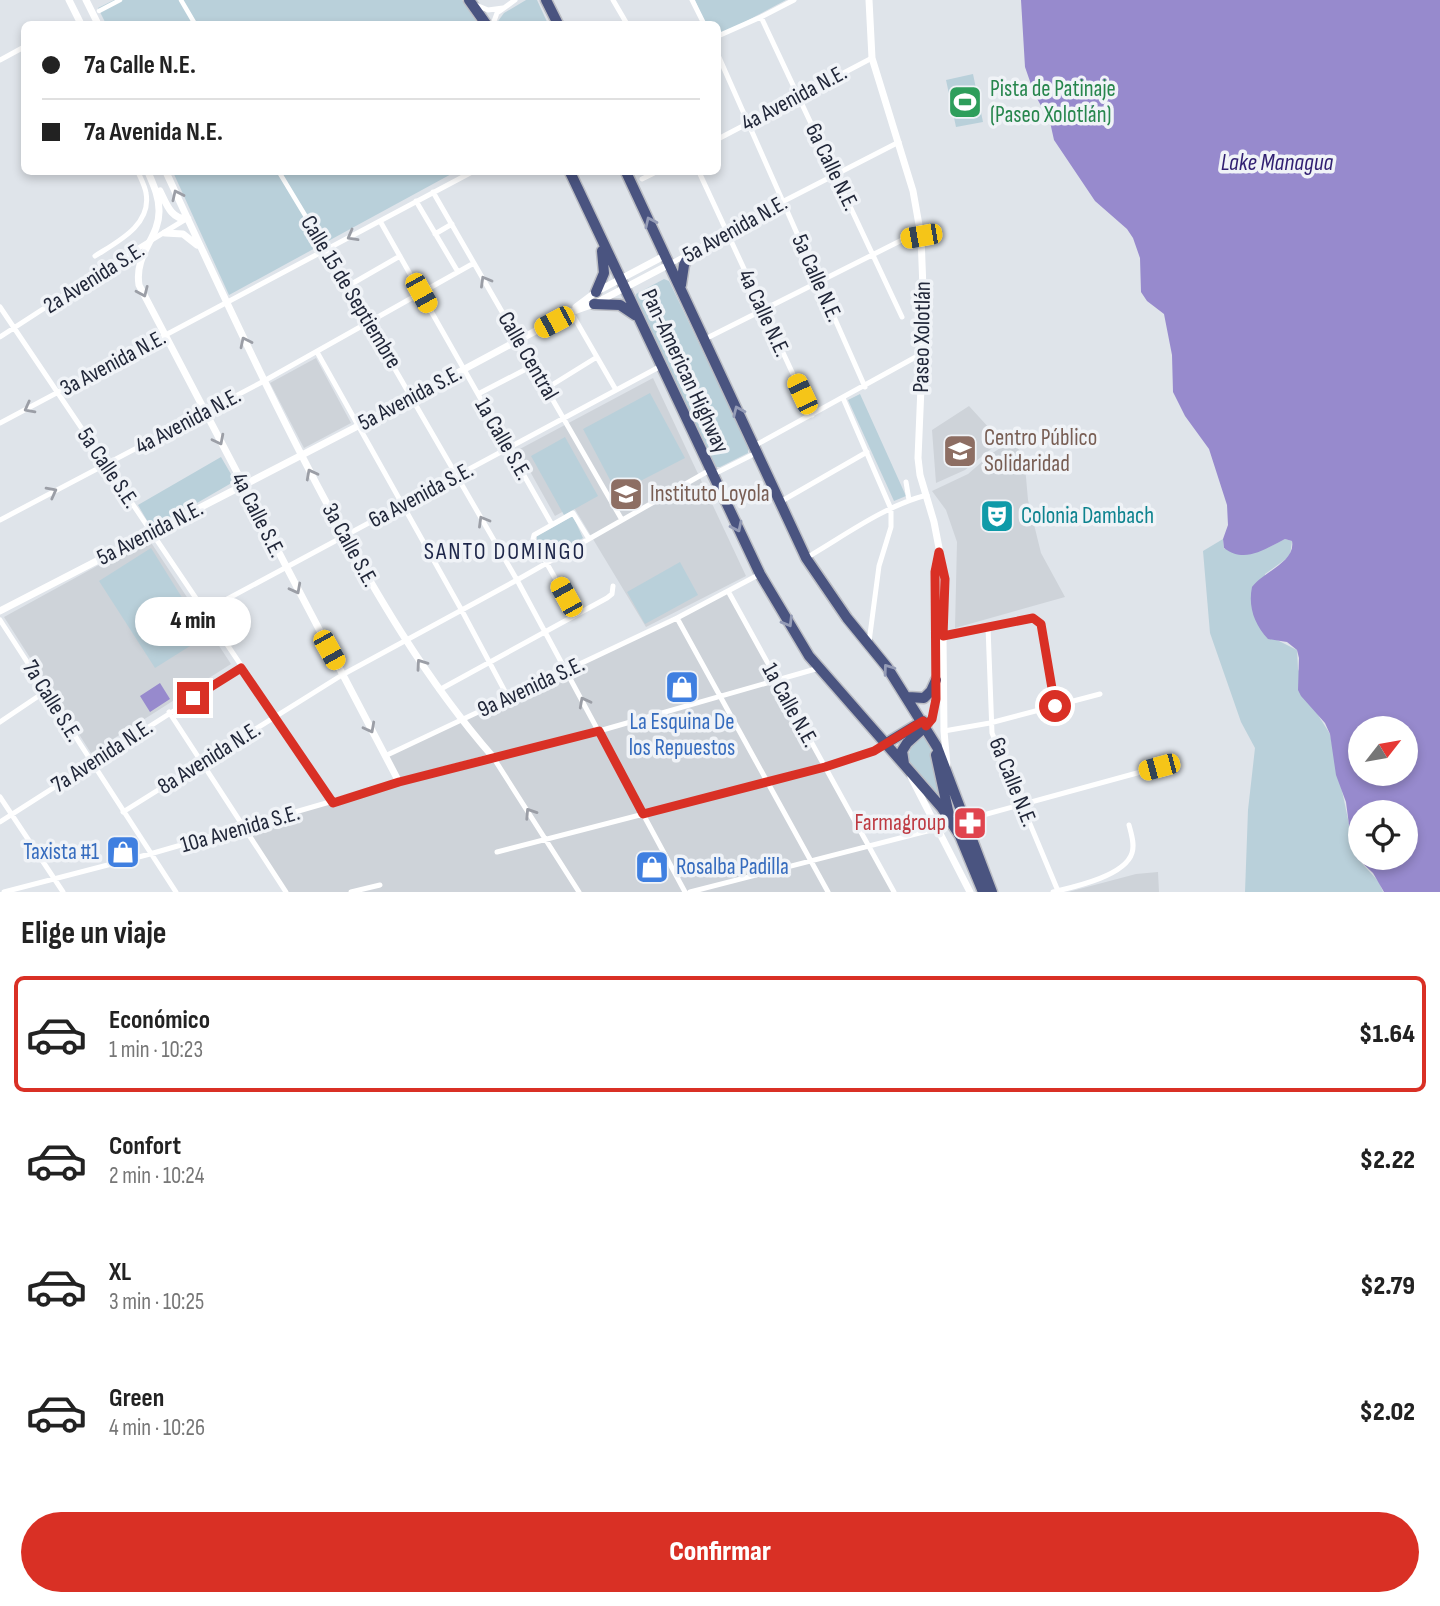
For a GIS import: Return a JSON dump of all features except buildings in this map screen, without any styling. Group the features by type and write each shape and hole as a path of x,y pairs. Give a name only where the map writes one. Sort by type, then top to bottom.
{"highway":[{"path":"470,1 484,21"},
{"path":"549,3 557,21"},
{"name":"Pan-American Highway","path":"571,175 760,574 802,646 819,668 949,817 960,836 983,892"},
{"name":"Pan-American Highway","path":"627,175 806,558 847,618 908,697 932,737 947,769 992,892"},
{"path":"595,227 605,265 603,278 596,292"},
{"path":"681,286 684,265 689,255"},
{"path":"594,304 620,305 640,321"},
{"path":"908,697 924,698 936,680"},
{"path":"885,744 924,724"},
{"path":"904,764 902,751 924,724"},
{"path":"932,737 949,817"}],"street":[{"path":"69,0 76,21"},
{"path":"86,0 96,12 98,21"},
{"path":"96,12 120,0"},
{"path":"181,0 193,21"},
{"path":"493,21 497,13 515,0"},
{"path":"614,0 625,21"},
{"path":"692,0 702,21"},
{"path":"721,35 794,0"},
{"name":"Paseo Xolotlán","path":"869,0 872,58 913,191 921,236 924,275 923,353 918,458 945,579 944,732 947,769"},
{"path":"470,1 488,10 503,8"},
{"name":"6a Calle N.E.","path":"761,18 902,317"},
{"path":"0,60 21,49"},
{"name":"4a Avenida N.E.","path":"721,137 872,58"},
{"name":"5a Calle N.E.","path":"721,62 865,387"},
{"name":"5a Avenida N.E.","path":"570,312 594,304 622,284 668,260 689,255 784,201 899,142"},
{"path":"95,257 134,229 143,217 147,196 139,175"},
{"path":"146,245 156,229 159,210 157,193 150,175"},
{"path":"151,175 170,210 181,219 188,219"},
{"name":"3a Calle S.E.","path":"167,175 264,381 344,536 404,640 439,691 493,757 579,892"},
{"name":"Calle 15 de Septiembre","path":"281,175 413,397 546,631 687,892"},
{"path":"433,192 466,175"},
{"path":"642,179 650,175"},
{"name":"4a Calle N.E.","path":"700,175 812,415"},
{"name":"3a Avenida N.E.","path":"0,423 433,192"},
{"name":"Calle Central","path":"433,192 622,520"},
{"path":"416,201 458,272"},
{"name":"2a Avenida S.E.","path":"0,337 188,219"},
{"name":"1a Calle S.E.","path":"380,221 551,523"},
{"path":"435,234 452,225"},
{"path":"165,233 185,235 204,253"},
{"path":"705,339 906,238 921,236"},
{"name":"4a Calle S.E.","path":"146,245 138,267 138,282 399,782"},
{"path":"348,286 400,256"},
{"name":"4a Avenida N.E.","path":"0,520 264,381 474,263"},
{"name":"5a Avenida N.E.","path":"519,340 570,312 596,292 622,284"},
{"name":"5a Calle S.E.","path":"0,307 333,803"},
{"path":"570,312 616,390"},
{"name":"5a Avenida S.E.","path":"301,455 519,340"},
{"path":"317,352 508,698"},
{"path":"755,450 923,353"},
{"path":"547,388 597,358"},
{"path":"478,394 534,365"},
{"name":"6a Avenida S.E.","path":"203,612 661,366"},
{"path":"843,398 891,509 891,527 879,566 869,644"},
{"name":"8a Avenida N.E.","path":"123,812 342,675 622,520 755,450"},
{"path":"780,502 867,452"},
{"name":"5a Avenida N.E.","path":"0,611 301,455"},
{"path":"906,482 909,500"},
{"path":"806,558 891,509 927,495"},
{"path":"576,615 533,539 537,531 573,513 589,539"},
{"name":"Paseo Xolotlán","path":"924,724 932,719 934,710 935,572 939,552"},
{"name":"9a Avenida S.E.","path":"385,756 677,618 760,574"},
{"path":"439,691 607,598 612,594 613,586"},
{"name":"1a Calle N.E.","path":"728,591 894,892"},
{"path":"677,618 828,892"},
{"path":"943,636 1033,618 1041,624 1055,706"},
{"name":"7a Calle S.E.","path":"0,620 176,892"},
{"name":"6a Calle N.E.","path":"988,627 992,733 1023,805 1055,891"},
{"name":"7a Avenida N.E.","path":"0,822 241,668"},
{"name":"10a Avenida S.E.","path":"4,892 244,828 399,782 599,731 819,668"},
{"path":"0,722 46,691"},
{"path":"944,732 990,723 1100,694"},
{"path":"169,712 286,892"},
{"path":"497,852 825,767 874,751 885,744"},
{"path":"904,764 970,892"},
{"path":"965,820 1159,767"},
{"path":"0,797 63,892"},
{"path":"687,892 939,828 949,817"},
{"path":"1055,891 1107,876 1119,868 1132,853 1129,825"},
{"path":"351,892 380,885"}],"shaded area":[{"path":"114,0 462,0 476,21 104,21 98,8"},
{"path":"526,0 537,0 547,21 498,21 504,13"},
{"path":"695,0 786,0 721,34 721,21 704,21"},
{"name":"Pista de Patinaje (Paseo Xolotlán)","path":"973,74 983,122 956,127 946,80"},
{"path":"174,175 449,175 229,295"},
{"path":"664,279 669,281 748,446 748,453 720,467 716,467 712,462 687,408 681,403 635,301 636,294"},
{"path":"316,358 351,423 304,448 270,383"},
{"name":"Instituto Loyola","path":"653,378 746,576 646,627 573,506 555,516 518,450"},
{"path":"650,393 685,458 617,493 583,429"},
{"path":"860,394 906,496 894,501 848,400"},
{"name":"Centro Público Solidaridad","path":"969,406 1001,441 965,470 936,483 932,430"},
{"path":"565,437 598,496 564,515 531,456"},
{"path":"1011,441 1024,455 1028,500 1041,553 1065,597 955,628 957,542 946,510 932,491 968,474"},
{"path":"221,457 235,481 152,529 138,505"},
{"path":"573,516 583,538 553,556 545,555 537,536"},
{"path":"148,538 231,664 91,753 4,617"},
{"path":"1223,539 1224,549 1267,548 1285,539 1292,541 1290,556 1265,574 1263,633 1297,650 1298,669 1318,715 1330,734 1348,819 1348,870 1368,870 1379,882 1383,892 1245,892 1248,810 1255,748 1241,722 1210,633 1203,551"},
{"path":"151,548 206,636 155,668 99,581"},
{"path":"680,562 698,595 645,624 627,592"},
{"path":"728,591 894,892 286,892 244,827 398,782 385,756"},
{"path":"923,733 926,733 945,802 943,804 908,763 910,750"},
{"path":"1158,872 1159,892 1068,892 1136,874"}],"water":[{"name":"Lake Managua","path":"1021,0 1440,0 1440,892 1384,892 1370,870 1418,870 1418,800 1348,800 1348,817 1346,802 1336,775 1330,734 1325,723 1298,690 1297,650 1287,642 1268,639 1259,627 1252,608 1252,587 1284,561 1292,548 1292,541 1285,539 1247,555 1232,553 1224,548 1223,539 1228,525 1227,505 1209,449 1185,416 1173,392 1172,355 1164,314 1147,301 1141,292 1140,258 1133,238 1127,229 1095,201 1054,140 1050,122 1034,93 1025,67"},
{"path":"160,683 170,699 150,712 140,696"}],"place":[{"name":"Pista de Patinaje (Paseo Xolotlán)","path":"965,102"},
{"name":"Centro Público Solidaridad","path":"960,451"},
{"name":"Instituto Loyola","path":"626,494"},
{"name":"Colonia Dambach","path":"997,516"},
{"name":"La Esquina De los Repuestos","path":"682,687"},
{"name":"Farmagroup","path":"970,823"},
{"name":"Taxista #1","path":"123,852"},
{"name":"Rosalba Padilla","path":"652,867"}],"district":[{"name":"SANTO DOMINGO","path":"505,551"}],"route":[{"path":"193,698 241,668 333,803 399,782 599,731 643,814 825,767 874,751 923,721 926,726 932,719 936,699 935,572 939,552 945,579 943,636 1033,618 1041,624 1055,706"}]}
